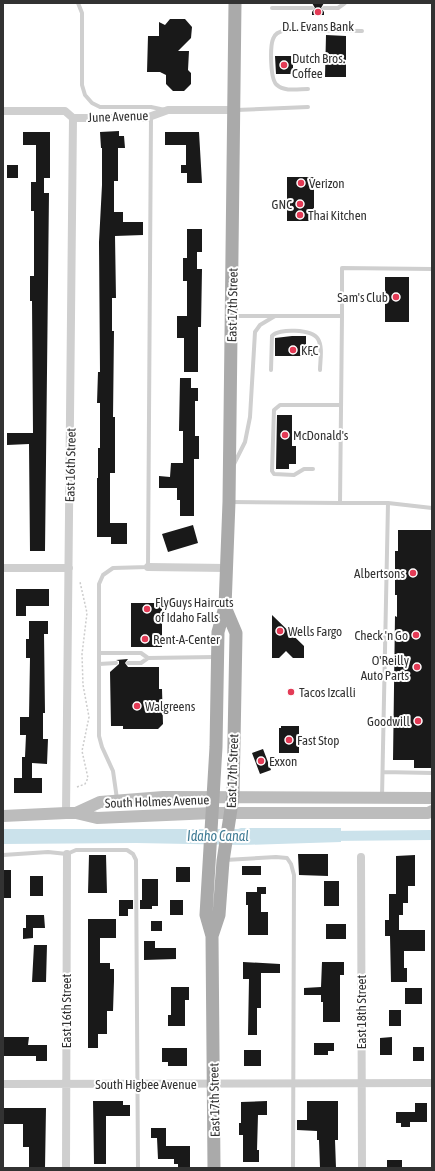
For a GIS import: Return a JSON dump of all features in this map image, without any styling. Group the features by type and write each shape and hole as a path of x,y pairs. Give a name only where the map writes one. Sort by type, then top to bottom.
{"main road":[{"name":"East 17th Street","path":"214,1168 212,936 206,915 213,797 218,632 225,607 230,474 235,3"},
{"name":"East 17th Street","path":"212,936 219,915 223,855 233,796 236,633 225,607"},
{"path":"71,812 95,803 117,800 233,796 432,798"},
{"name":"South Holmes Avenue","path":"3,816 71,812 97,818 212,813 230,819 432,811"}],"street":[{"name":"June Avenue","path":"3,111 65,111 73,118 151,116 168,110 234,110"},
{"name":"East 16th Street","path":"71,812 69,568 73,118"},
{"path":"148,567 226,568"},
{"path":"3,568 69,568"},
{"name":"East 16th Street","path":"66,1168 67,854"},
{"name":"East 18th Street","path":"361,857 362,1168"},
{"name":"South Higbee Avenue","path":"3,1084 432,1083"}],"lane":[{"path":"78,3 82,12 82,85 85,95 92,103 100,107 151,107 168,110"},
{"path":"324,8 338,8 345,3"},
{"path":"272,8 312,8"},
{"path":"308,89 282,88 273,80 272,43 276,35 285,30 362,31"},
{"path":"234,110 308,107"},
{"path":"117,800 113,771 102,746 100,736 99,584 102,575 113,568 148,567 151,116"},
{"path":"340,503 342,268 432,269"},
{"path":"232,316 342,316"},
{"path":"230,474 245,442 250,417 255,332 260,325 275,316"},
{"path":"271,370 270,339 274,333 304,332 317,337 320,343 320,370"},
{"path":"313,469 304,469 294,475 274,474 272,464 274,410 280,405 341,405"},
{"path":"229,502 388,503 432,508"},
{"path":"382,797 388,503"},
{"path":"99,653 141,653 148,658"},
{"path":"128,664 141,663 148,658 217,657"},
{"path":"99,664 116,664"},
{"path":"383,772 432,773"},
{"path":"3,855 48,852 67,854 76,850 127,850 133,854 136,860 139,1084 138,1168"},
{"path":"223,855 287,858 291,864 294,875 293,1168"}],"path":[{"path":"77,787 85,784 88,778 88,772 82,751 89,717 83,685 82,654 87,614 80,582"}],"water":[{"name":"Idaho Canal","path":"341,828 341,842 243,845 136,843 3,844 3,829"}],"building":[{"name":"D.L. Evans Bank","path":"312,3 324,3 321,8 324,15 312,15 315,8"},
{"path":"170,19 185,19 192,27 191,38 178,51 189,51 188,70 191,73 191,84 184,91 173,91 166,84 166,75 160,72 147,72 148,36 159,36 159,22 165,25"},
{"path":"326,35 346,36 346,77 325,77"},
{"name":"Dutch Bros. Coffee","path":"275,56 293,56 293,74 276,74"},
{"path":"119,131 119,136 124,136 125,148 118,148 118,181 114,181 114,212 123,212 123,222 143,222 143,235 115,236 116,298 112,298 112,331 114,331 113,417 115,417 115,473 110,473 110,523 127,523 127,544 111,544 111,537 97,537 98,448 100,448 100,403 97,403 98,372 100,372 99,242 102,185 102,148 100,132"},
{"path":"23,132 50,132 50,178 44,178 44,193 49,193 45,551 30,551 29,444 7,445 7,433 33,433 32,301 30,301 30,276 34,276 34,211 31,211 31,182 36,182 36,145 23,145"},
{"path":"165,132 199,132 202,183 187,183 187,173 181,173 181,165 186,165 186,145 165,145"},
{"path":"7,165 18,165 18,178 7,178"},
{"path":"287,177 314,177 314,221 287,221"},
{"path":"187,229 202,229 202,252 197,252 197,269 202,269 201,327 198,327 198,372 184,372 184,338 177,338 177,316 187,316 187,281 183,281 183,258 187,258"},
{"path":"385,277 409,277 409,322 385,322"},
{"name":"KFC","path":"306,336 306,345 313,345 313,356 275,356 275,338"},
{"path":"180,378 191,378 191,388 198,388 198,401 195,401 195,436 199,436 199,459 194,459 194,516 180,516 180,500 177,500 177,488 159,488 159,476 170,477 171,463 183,463 183,431 179,431"},
{"name":"McDonald's","path":"277,415 292,415 292,446 296,446 296,464 289,464 289,469 276,469"},
{"path":"193,525 198,543 168,552 162,534"},
{"path":"398,530 432,530 432,768 414,768 414,760 393,760 395,616 397,617 397,595 395,595 395,551 398,551"},
{"path":"16,589 49,589 49,606 26,606 26,616 16,616"},
{"path":"131,603 162,603 162,647 131,647"},
{"name":"Wells Fargo","path":"272,615 304,646 304,658 293,658 286,651 279,658 272,658"},
{"path":"29,621 48,621 48,634 44,634 45,713 43,713 43,739 48,739 47,764 32,763 32,778 42,778 42,793 14,793 14,778 22,778 22,757 25,757 26,735 20,735 20,717 29,717 30,658 26,658 26,639 29,639"},
{"name":"Walgreens","path":"128,659 125,663 128,667 159,667 159,689 162,689 163,724 158,729 123,729 123,726 111,726 110,672 119,664 119,661 116,660"},
{"name":"Fast Stop","path":"281,726 299,726 299,753 279,753 279,728 281,728"},
{"name":"Exxon","path":"263,749 271,770 260,774 252,753"},
{"path":"298,854 328,854 328,876 299,875"},
{"path":"89,855 106,855 107,893 88,893"},
{"path":"415,855 415,886 408,886 408,903 403,903 403,915 399,915 399,930 425,930 425,951 404,951 404,968 407,968 407,982 391,982 390,936 385,936 385,920 389,920 389,894 396,894 396,856"},
{"path":"242,866 261,866 261,875 242,875"},
{"path":"176,867 190,867 190,882 176,882"},
{"path":"3,870 11,870 11,898 3,898"},
{"path":"30,876 43,876 43,896 30,896"},
{"path":"142,879 158,879 158,906 152,906 152,909 140,909 140,900 142,900"},
{"path":"324,881 339,881 339,906 324,906"},
{"path":"257,887 266,887 266,894 261,894 261,912 268,912 268,935 248,935 248,905 246,905 246,892 257,892"},
{"path":"119,900 133,900 133,909 128,909 128,916 119,916"},
{"path":"170,900 183,900 183,915 170,915"},
{"path":"26,915 44,915 45,928 33,928 33,938 23,939 23,928 26,928"},
{"path":"88,919 116,919 116,938 100,938 100,963 110,963 110,969 114,969 114,981 113,1011 107,1011 107,1034 98,1034 98,1048 88,1048"},
{"path":"151,921 162,921 162,931 151,931"},
{"path":"326,924 346,924 346,939 326,939"},
{"path":"144,941 155,941 155,948 176,948 176,959 144,960"},
{"path":"34,945 47,945 46,982 32,982"},
{"path":"243,962 280,964 280,973 261,973 261,1008 257,1008 257,1035 248,1035 249,979 243,979"},
{"path":"322,962 344,962 344,975 340,975 340,1022 323,1022 323,1002 321,1002 321,995 304,995 304,988 321,987"},
{"path":"171,987 189,987 189,1000 185,1000 185,1026 168,1026 168,1015 171,1015"},
{"path":"405,988 422,988 422,1004 405,1004"},
{"path":"389,1010 401,1010 401,1026 389,1026"},
{"path":"3,1037 29,1037 28,1045 47,1045 47,1061 36,1061 36,1056 3,1056"},
{"path":"392,1037 392,1055 380,1055 380,1038"},
{"path":"314,1043 334,1043 334,1051 328,1051 328,1055 314,1055"},
{"path":"413,1047 424,1047 424,1061 413,1061"},
{"path":"162,1048 187,1048 187,1066 168,1066 168,1062 162,1062"},
{"path":"244,1050 261,1050 261,1066 244,1066"},
{"path":"93,1101 123,1101 123,1105 130,1105 130,1116 106,1116 106,1164 94,1164"},
{"path":"267,1101 267,1115 258,1115 257,1150 259,1150 259,1162 243,1162 243,1135 239,1135 239,1123 241,1123 241,1102"},
{"path":"307,1101 338,1101 338,1140 335,1140 336,1168 320,1168 319,1140 317,1140 317,1131 297,1130 297,1120 307,1120"},
{"path":"415,1103 427,1103 427,1122 410,1122 410,1127 401,1127 401,1123 396,1123 396,1112 415,1112"},
{"path":"3,1108 46,1108 45,1168 29,1168 29,1147 23,1147 23,1124 3,1124"},
{"path":"151,1128 166,1128 166,1146 190,1146 190,1168 178,1168 178,1164 174,1164 174,1159 158,1159 157,1138 151,1138"},
{"path":"387,1160 402,1160 402,1168 387,1168"}],"waterway":[{"name":"Idaho Canal","path":"329,836 432,835"}],"place":[{"name":"D.L. Evans Bank","path":"318,12"},
{"name":"Dutch Bros. Coffee","path":"284,65"},
{"name":"Verizon","path":"301,183"},
{"name":"GNC","path":"300,204"},
{"name":"Thai Kitchen","path":"300,215"},
{"name":"Sam's Club","path":"396,297"},
{"name":"KFC","path":"293,350"},
{"name":"McDonald's","path":"285,435"},
{"name":"Albertsons","path":"413,573"},
{"name":"FlyGuys Haircuts of Idaho Falls","path":"147,609"},
{"name":"Wells Fargo","path":"280,631"},
{"name":"Check 'n Go","path":"416,635"},
{"name":"Rent-A-Center","path":"145,639"},
{"name":"O'Reilly Auto Parts","path":"417,667"},
{"name":"Tacos Izcalli","path":"291,692"},
{"name":"Walgreens","path":"137,706"},
{"name":"Goodwill","path":"418,721"},
{"name":"Fast Stop","path":"289,740"},
{"name":"Exxon","path":"261,761"}]}
